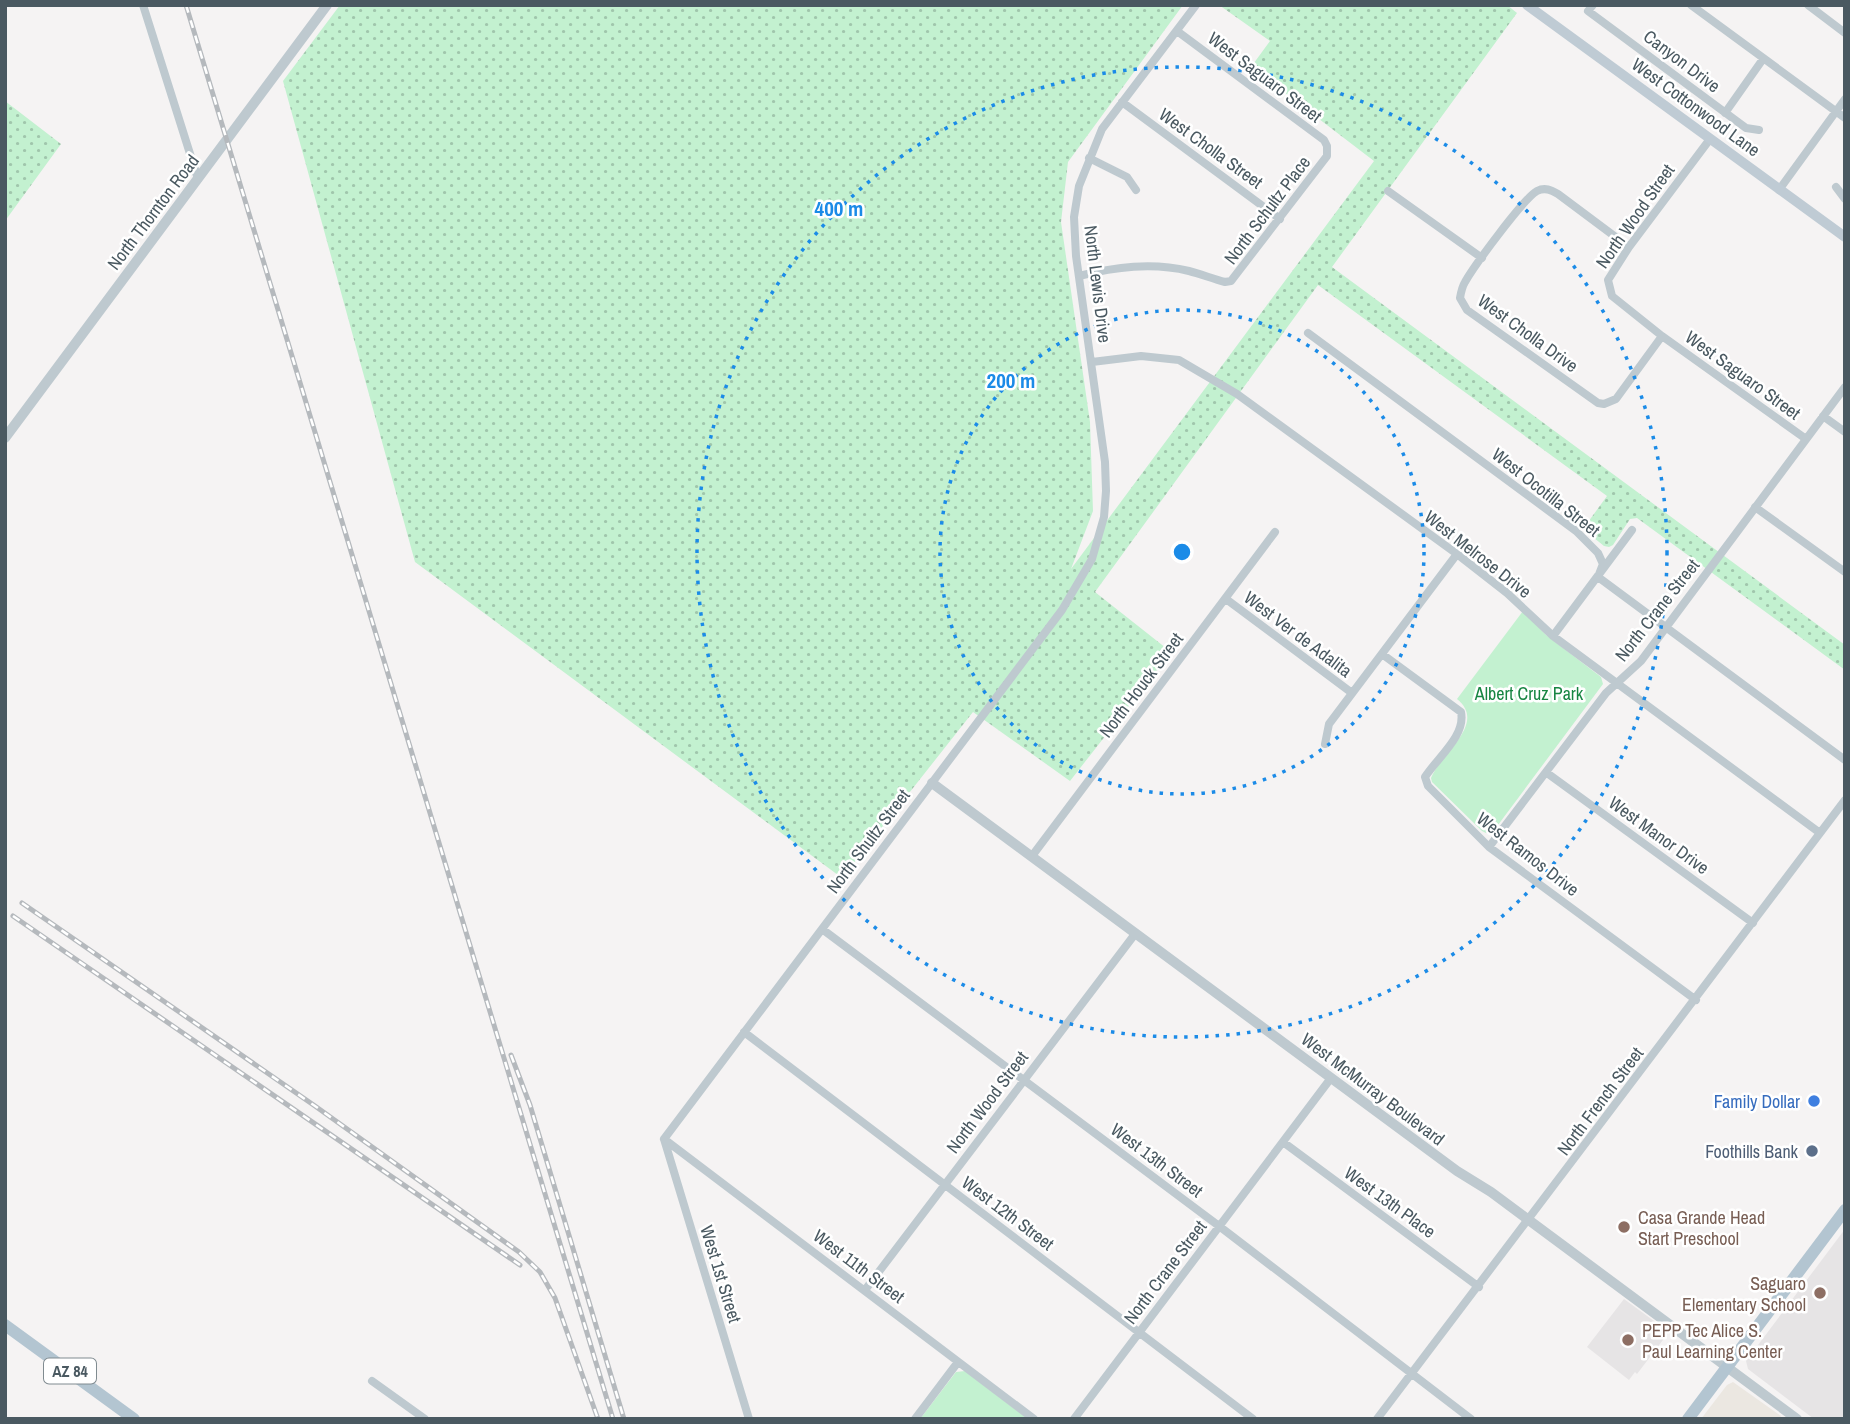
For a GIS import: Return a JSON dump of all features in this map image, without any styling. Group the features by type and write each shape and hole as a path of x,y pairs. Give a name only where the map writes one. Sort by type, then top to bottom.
{"main road":[{"name":"West Cottonwood Lane","path":"1527,5 1845,237"},
{"path":"1688,1419 1845,1210"},
{"name":"AZ 84","path":"5,1325 134,1419"}],"street":[{"path":"143,5 198,179"},
{"name":"North Thornton Road","path":"5,438 327,5"},
{"name":"North Lewis Drive","path":"1092,559 1104,517 1106,491 1105,463 1079,276 1074,216 1079,186 1088,158 1102,129 1196,5"},
{"path":"1691,5 1845,118"},
{"path":"1808,5 1845,33"},
{"name":"Canyon Drive","path":"1590,8 1725,113 1746,128 1759,130"},
{"name":"West Saguaro Street","path":"1177,31 1324,140 1328,152"},
{"path":"1725,113 1763,59"},
{"path":"1779,190 1845,99"},
{"name":"West Cholla Street","path":"1122,103 1280,219"},
{"name":"North Wood Street","path":"1662,336 1612,296 1608,280 1629,247 1710,139"},
{"name":"North Schultz Place","path":"1079,276 1147,265 1190,271 1226,282 1237,277 1324,162 1328,152"},
{"path":"1088,158 1127,177 1136,190"},
{"path":"1836,187 1845,199"},
{"name":"West Cholla Drive","path":"1629,247 1558,194 1542,189 1528,199 1482,258 1461,290 1460,298 1467,310 1598,403 1611,403 1616,399 1662,336"},
{"path":"1388,191 1482,258"},
{"name":"West Ocotilla Street","path":"1308,333 1576,531 1598,553 1603,564 1598,577"},
{"name":"West Saguaro Street","path":"1662,336 1806,439"},
{"name":"West Melrose Drive","path":"1092,362 1141,356 1180,360 1237,394 1457,554 1507,593 1553,636 1820,833"},
{"name":"North Crane Street","path":"1489,847 1606,693 1641,661 1845,387"},
{"name":"West Saguaro Street","path":"1823,416 1845,432"},
{"path":"1755,507 1845,572"},
{"path":"1553,636 1632,530"},
{"name":"North Houck Street","path":"1032,856 1275,532"},
{"path":"1325,744 1329,724 1457,554"},
{"name":"North Shultz Street","path":"664,1139 1062,610 1092,559"},
{"path":"1598,577 1845,760"},
{"name":"West Ver de Adalita","path":"1226,599 1352,693"},
{"name":"West Ramos Drive","path":"1382,654 1461,712 1463,722 1456,736 1425,777 1427,786 1489,847 1696,1000"},
{"name":"West Manor Drive","path":"1547,773 1753,923"},
{"name":"West McMurray Boulevard","path":"932,783 1797,1419"},
{"name":"North French Street","path":"1377,1419 1845,800"},
{"name":"West 13th Street","path":"822,929 1219,1226 1471,1419"},
{"name":"North Wood Street","path":"865,1290 1135,934"},
{"name":"West 12th Street","path":"744,1032 1253,1419"},
{"name":"North Crane Street","path":"1074,1419 1331,1077"},
{"name":"West 11th Street","path":"664,1139 1034,1419"},
{"name":"West 1st Street","path":"664,1139 749,1419"},
{"name":"West 13th Place","path":"1283,1142 1479,1287"},
{"path":"915,1419 958,1362"},
{"path":"372,1381 425,1419"}],"shaded area":[{"name":"Saguaro Elementary School","path":"1845,1229 1845,1419 1814,1419 1748,1369 1746,1361"},
{"name":"PEPP Tec Alice S. Paul Learning Center","path":"1624,1299 1669,1332 1637,1374 1635,1372 1629,1380 1587,1347"},
{"path":"1733,1382 1781,1416 1779,1419 1701,1419 1727,1385"}],"green space":[{"path":"340,5 1183,5 1068,162 1061,222 1090,422 1093,511 1071,569 1374,161 1251,67 1270,41 1219,5 1507,5 1517,13 1332,267 1845,645 1845,670 1637,518 1630,519 1613,545 1604,546 1583,529 1607,496 1318,285 1095,592 1171,652 1070,781 973,712 842,878 415,562 283,81"},
{"path":"5,101 61,144 5,221"},
{"name":"Albert Cruz Park","path":"1523,611 1546,635 1601,677 1603,684 1495,829 1486,833 1432,782 1431,778 1465,729 1465,709 1457,699"},
{"path":"965,1371 1028,1419 920,1419 956,1372"}],"railway":[{"path":"186,5 613,1419"},
{"path":"22,903 315,1106 519,1252 540,1272 555,1298 598,1419"},
{"path":"13,916 520,1265"},
{"path":"511,1055 530,1105 624,1419"}],"place":[{"name":"Family Dollar","path":"1814,1101"},
{"name":"Foothills Bank","path":"1812,1151"},
{"name":"Casa Grande Head Start Preschool","path":"1624,1227"},
{"name":"Saguaro Elementary School","path":"1820,1293"},
{"name":"PEPP Tec Alice S. Paul Learning Center","path":"1628,1340"}]}
